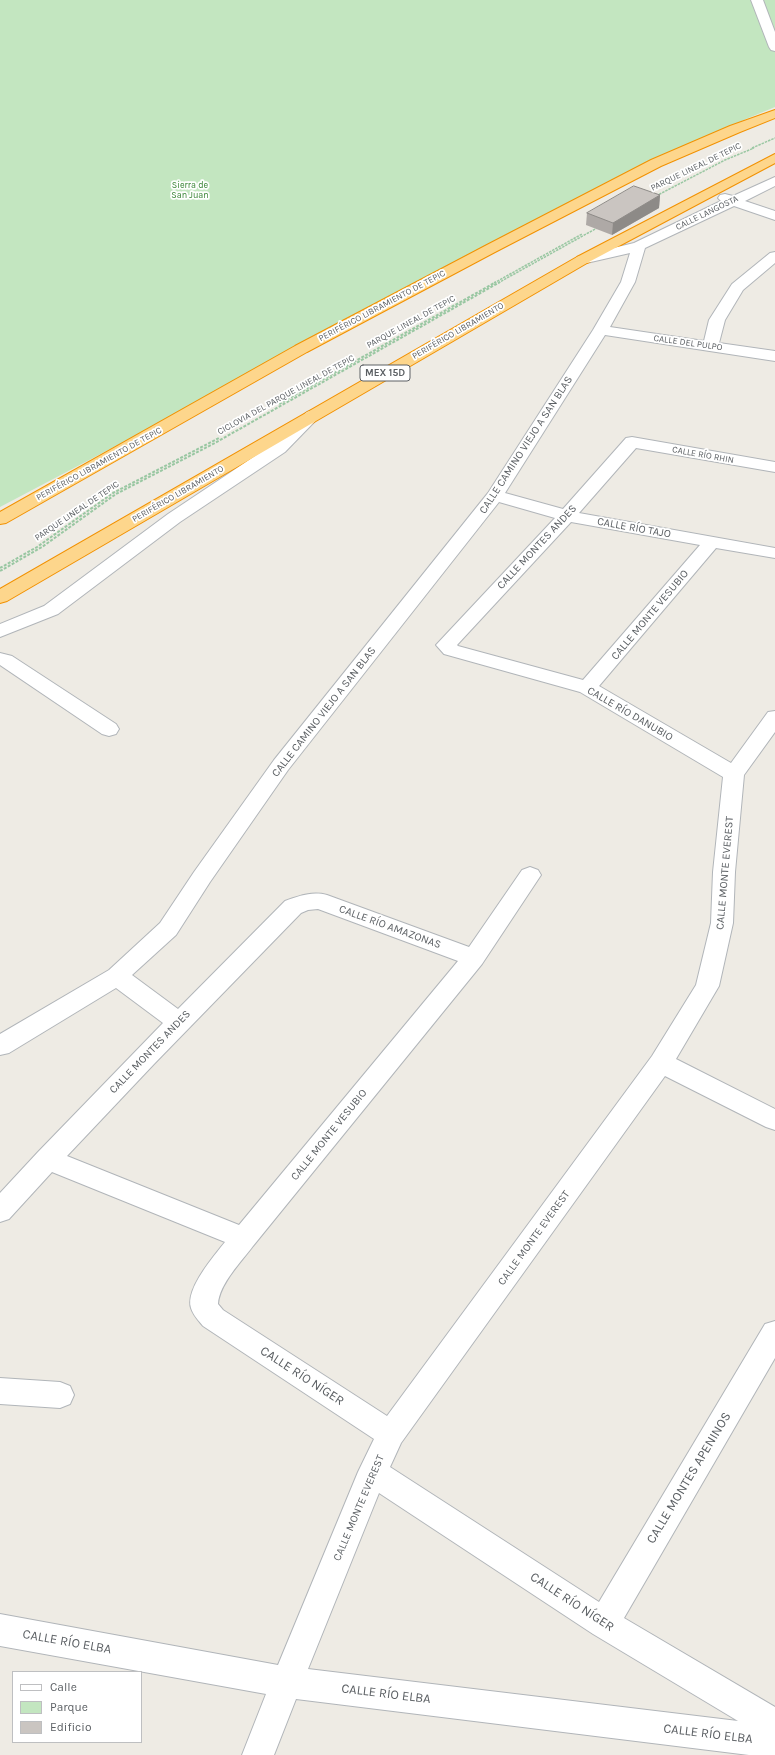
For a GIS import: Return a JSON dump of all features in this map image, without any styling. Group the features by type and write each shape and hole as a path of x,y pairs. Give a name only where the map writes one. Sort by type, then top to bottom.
{"highway":[{"name":"PERIFÉRICO LIBRAMIENTO DE TEPIC","path":"0,520 302,349 490,249 656,163 735,129 775,114"},
{"name":"PERIFÉRICO LIBRAMIENTO","path":"0,597 582,260 775,158"}],"street":[{"path":"757,0 775,46"},
{"name":"CALLE LANGOSTA","path":"582,260 639,246 775,181"},
{"path":"709,192 775,216"},
{"path":"601,330 628,282 639,246"},
{"path":"710,346 717,320 737,287 775,256"},
{"name":"CALLE DEL PULPO","path":"601,330 775,356"},
{"name":"CALLE CAMINO VIEJO A SAN BLAS","path":"0,1046 117,976 168,929 202,877 281,765 495,496 601,330"},
{"path":"0,631 51,610 174,518 279,448 313,415"},
{"name":"CALLE RÍO RHIN","path":"632,442 775,467"},
{"name":"CALLE MONTES ANDES","path":"451,650 446,645 567,516 632,442"},
{"name":"CALLE RÍO TAJO","path":"495,496 567,516 775,552"},
{"name":"CALLE MONTE VESUBIO","path":"587,688 712,542"},
{"name":"CALLE RÍO DANUBIO","path":"451,650 587,688 734,774"},
{"path":"0,659 5,660 109,729"},
{"name":"CALLE MONTE EVEREST","path":"258,1755 373,1472 391,1434 661,1063 707,986 722,923 724,872 734,774 775,716"},
{"name":"CALLE MONTE VESUBIO","path":"213,1318 204,1307 205,1293 223,1265 474,958 530,875"},
{"name":"CALLE RÍO AMAZONAS","path":"306,902 319,901 474,958"},
{"name":"CALLE MONTES ANDES","path":"0,1211 47,1159 178,1022 293,907 306,902"},
{"path":"117,976 178,1022"},
{"path":"661,1063 775,1120"},
{"path":"47,1159 244,1238"},
{"name":"CALLE RÍO NÍGER","path":"213,1318 391,1434"},
{"name":"CALLE MONTES APENINOS","path":"604,1623 775,1332"},
{"path":"0,1391 60,1395"},
{"name":"CALLE RÍO NÍGER","path":"373,1472 604,1623 775,1725"},
{"name":"CALLE RÍO ELBA","path":"0,1630 287,1682 775,1742"}],"path":[{"path":"650,199 725,160 775,139"},
{"name":"CICLOVIA DEL PARQUE LINEAL DE TEPIC","path":"0,570 42,547 116,494 213,444 602,225"}],"green space":[{"name":"Sierra de San Juan","path":"0,0 775,0 775,107 746,119 571,206 0,507"}],"building":[{"path":"634,186 660,195 613,223 587,213"}]}
